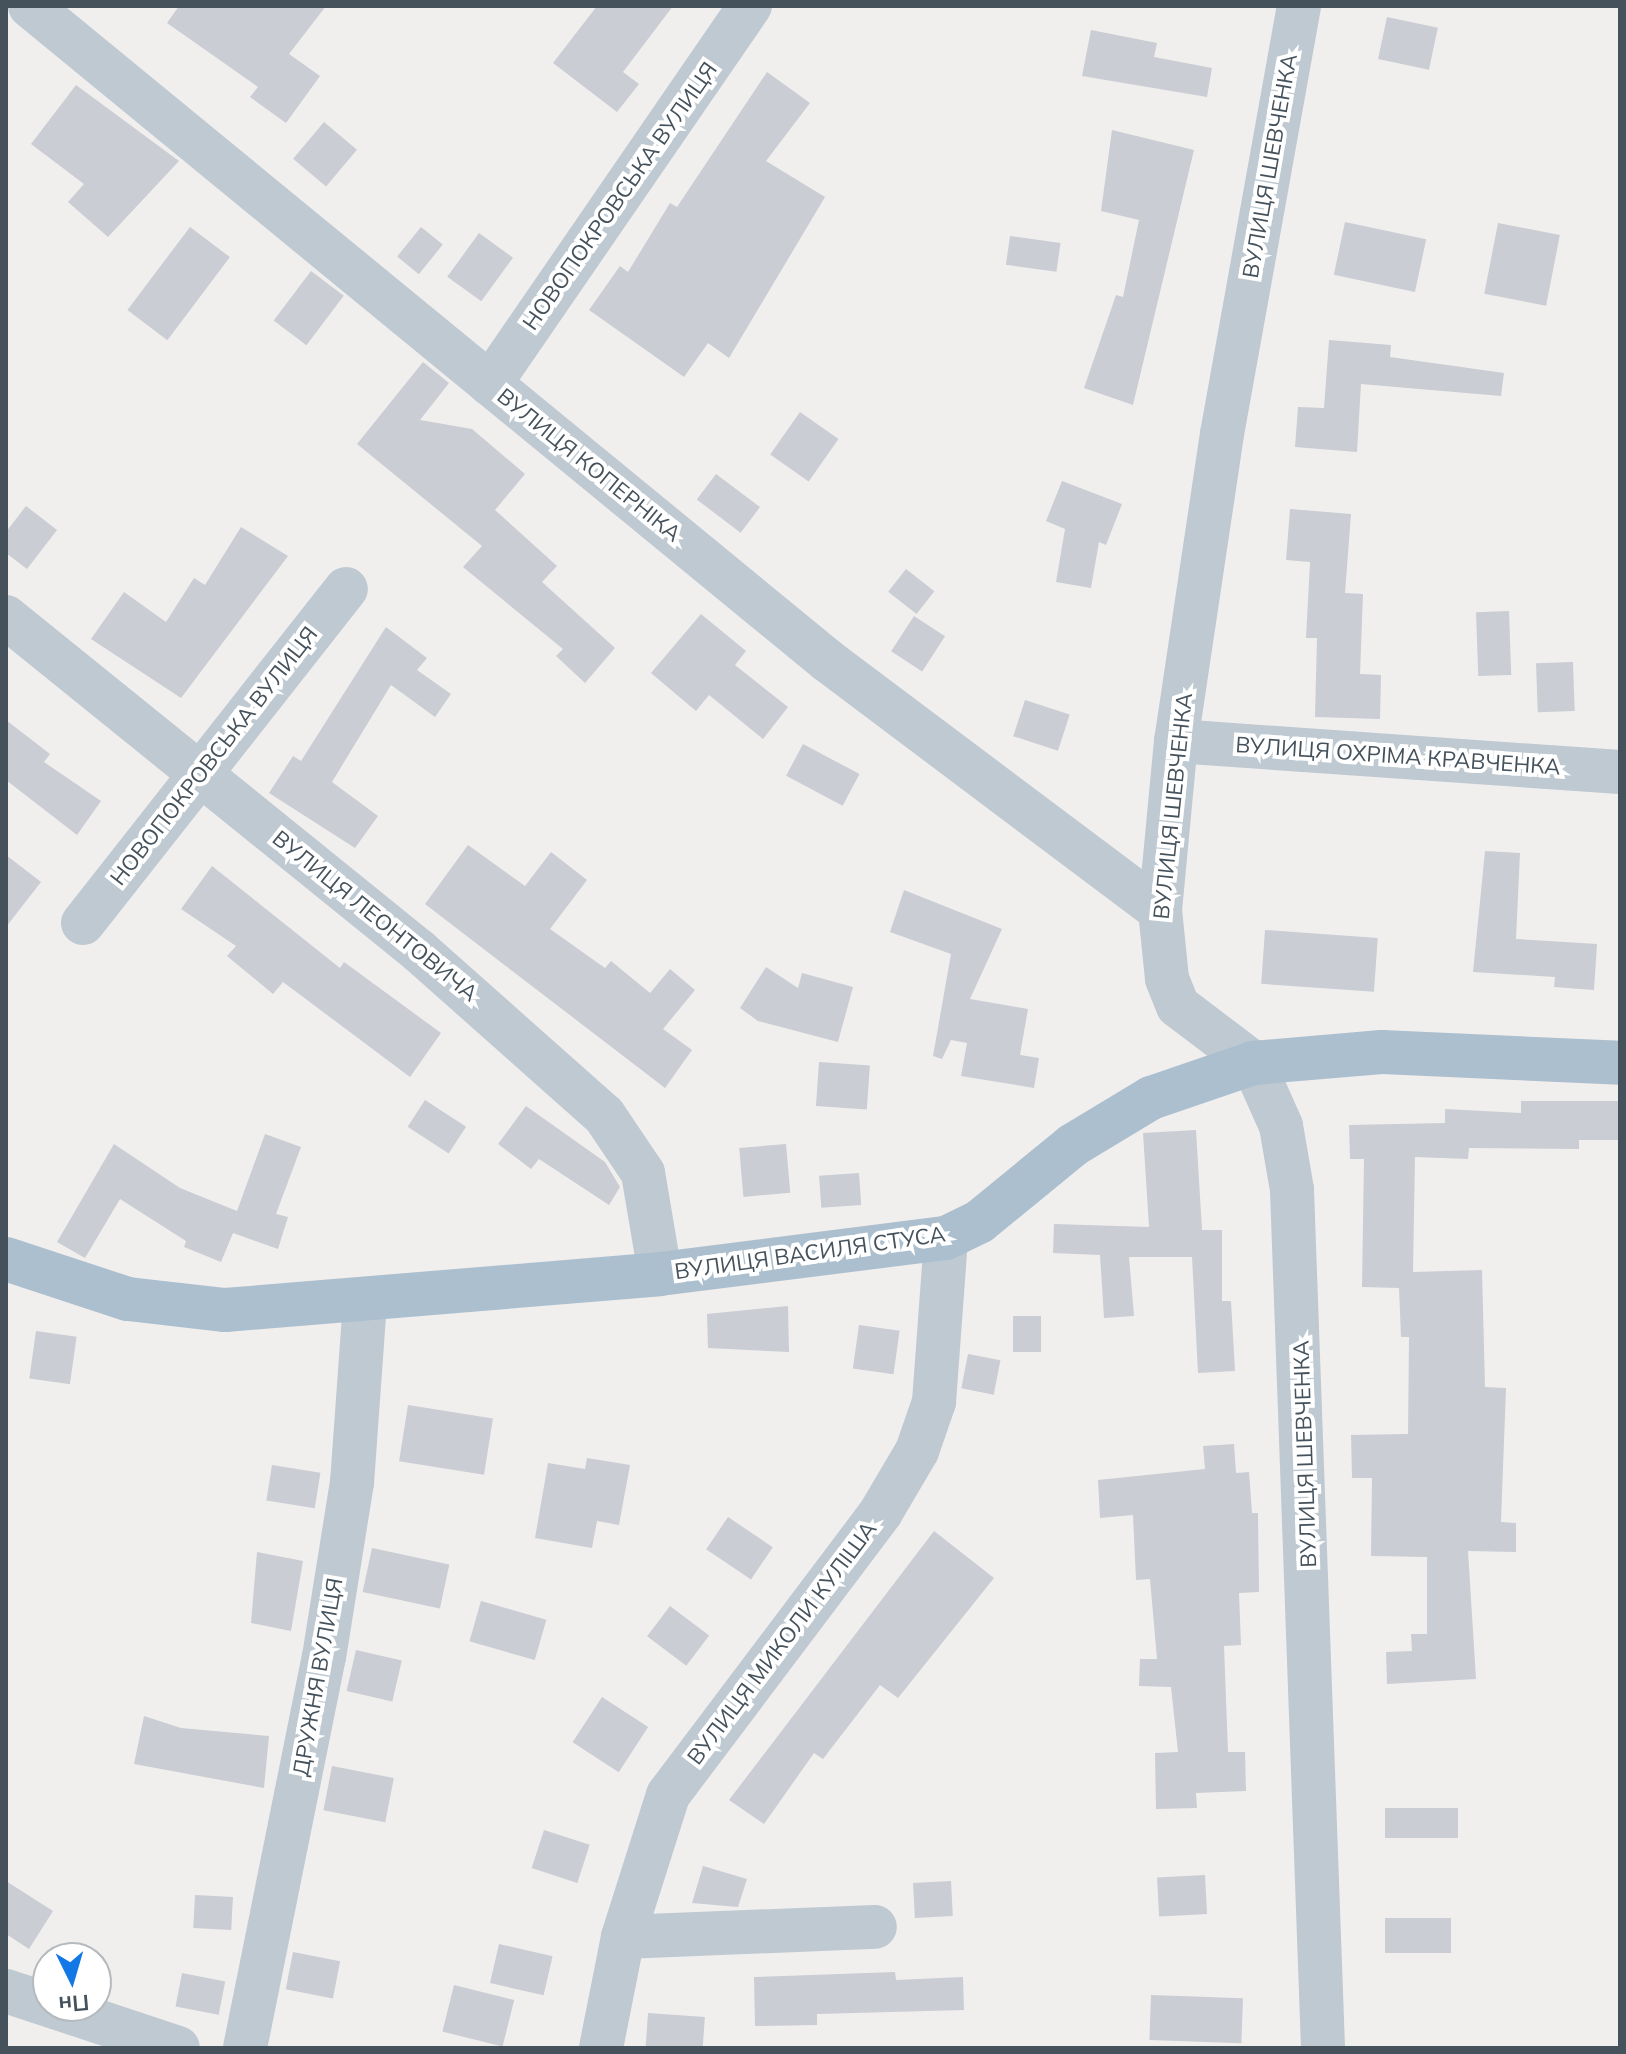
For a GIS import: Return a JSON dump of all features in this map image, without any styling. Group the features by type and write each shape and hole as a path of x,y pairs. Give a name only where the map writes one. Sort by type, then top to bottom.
{"main road":[{"name":"ВУЛИЦЯ ВАСИЛЯ СТУСА","path":"6,1259 82,1287 180,1307 365,1302 660,1274 946,1238 979,1222 1073,1145 1151,1098 1253,1063 1382,1052 1620,1063"}],"street":[{"name":"ВУЛИЦЯ КОПЕРНІКА","path":"30,6 828,661 1160,910"},
{"name":"ВУЛИЦЯ ШЕВЧЕНКА","path":"1299,6 1176,741 1160,910 1178,1006 1253,1063 1281,1126 1292,1190 1323,2048"},
{"name":"НОВОПОКРОВСЬКА ВУЛИЦЯ","path":"490,384 749,7"},
{"name":"НОВОПОКРОВСЬКА ВУЛИЦЯ","path":"83,923 346,589"},
{"name":"ВУЛИЦЯ ЛЕОНТОВИЧА","path":"6,617 431,961 604,1115 643,1173 660,1274"},
{"name":"ВУЛИЦЯ ОХРІМА КРАВЧЕНКА","path":"1176,741 1620,772"},
{"name":"ВУЛИЦЯ МИКОЛИ КУЛІША","path":"601,2048 623,1937 668,1795 881,1512 917,1451 934,1402 946,1238"},
{"name":"ДРУЖНЯ ВУЛИЦЯ","path":"245,2048 324,1657 352,1483 365,1302"},
{"path":"623,1937 875,1927"},
{"path":"6,1991 178,2048"}],"building":[{"path":"179,6 326,6 289,54 320,76 286,123 250,97 258,87 167,23"},
{"path":"597,6 673,6 623,72 639,84 617,112 553,63"},
{"path":"1387,17 1438,28 1429,70 1378,59"},
{"path":"1091,30 1157,43 1154,57 1212,68 1207,97 1082,76"},
{"path":"767,72 810,103 766,161 825,197 729,358 708,343 684,377 589,310 620,266 628,272 670,203 677,207"},
{"path":"76,85 179,161 108,237 68,202 84,184 31,144"},
{"path":"324,122 357,150 326,186 293,159"},
{"path":"1112,130 1194,150 1133,405 1084,388 1116,295 1123,297 1139,220 1101,211"},
{"path":"1345,222 1426,239 1415,292 1334,275"},
{"path":"1498,223 1560,235 1546,306 1484,294"},
{"path":"190,227 230,257 167,340 127,310"},
{"path":"421,227 443,245 419,274 397,257"},
{"path":"479,233 513,258 481,301 447,277"},
{"path":"1010,236 1061,243 1056,272 1006,265"},
{"path":"311,271 344,296 306,345 274,321"},
{"path":"1329,340 1391,345 1390,357 1504,373 1501,396 1361,384 1357,452 1295,447 1298,407 1324,408"},
{"path":"423,362 449,383 420,420 472,429 525,474 495,510 557,566 542,582 615,648 585,683 556,656 563,649 463,567 482,546 357,444"},
{"path":"800,412 839,439 809,482 770,455"},
{"path":"716,474 760,507 741,533 697,500"},
{"path":"1062,481 1122,504 1106,545 1099,542 1091,588 1056,582 1065,529 1046,521"},
{"path":"26,506 57,530 27,569 6,553 6,532"},
{"path":"1290,509 1351,514 1345,593 1363,594 1360,674 1381,675 1380,719 1315,717 1317,638 1306,638 1310,562 1286,560"},
{"path":"241,527 288,556 181,698 91,639 124,592 166,622 194,578 205,585"},
{"path":"906,569 934,591 917,614 888,592"},
{"path":"1509,611 1511,675 1478,676 1476,612"},
{"path":"701,614 746,651 735,665 788,707 763,739 709,695 696,711 651,673"},
{"path":"914,616 945,636 922,671 891,651"},
{"path":"386,627 427,658 417,670 451,694 435,717 391,685 332,782 378,816 355,848 269,793 293,756 301,761"},
{"path":"1573,662 1575,711 1538,712 1536,663"},
{"path":"1025,700 1070,715 1058,751 1013,736"},
{"path":"6,720 50,754 44,762 101,801 77,835 6,780"},
{"path":"803,744 860,774 843,806 786,776"},
{"path":"468,845 525,886 551,852 587,880 550,929 605,968 611,961 650,993 670,969 695,990 663,1029 692,1050 665,1088 425,904"},
{"path":"1485,851 1520,853 1516,939 1597,944 1594,990 1554,987 1555,977 1473,972"},
{"path":"6,855 41,882 6,927"},
{"path":"212,866 340,968 344,962 441,1033 410,1077 283,982 273,994 227,956 236,946 181,909"},
{"path":"904,890 1002,929 970,999 1028,1009 1020,1055 1039,1058 1034,1088 961,1076 967,1043 951,1040 942,1059 933,1056 951,954 890,932"},
{"path":"1265,930 1378,938 1374,992 1261,984"},
{"path":"766,967 798,988 802,973 853,987 838,1042 758,1021 740,1008"},
{"path":"819,1062 870,1066 867,1109 816,1106"},
{"path":"425,1100 466,1127 449,1154 408,1127"},
{"path":"1521,1101 1618,1101 1618,1140 1579,1140 1579,1149 1469,1148 1468,1159 1415,1157 1413,1272 1482,1270 1485,1387 1506,1388 1501,1522 1516,1523 1516,1552 1468,1551 1476,1679 1387,1684 1386,1652 1412,1651 1411,1634 1427,1634 1427,1557 1371,1556 1372,1478 1352,1478 1351,1435 1408,1434 1409,1337 1401,1337 1399,1288 1362,1287 1364,1159 1350,1159 1349,1125 1445,1123 1445,1109 1521,1113"},
{"path":"526,1106 605,1162 620,1187 609,1205 539,1159 531,1169 498,1144"},
{"path":"1196,1130 1202,1230 1222,1230 1222,1301 1231,1301 1235,1371 1198,1373 1192,1257 1129,1257 1134,1316 1104,1318 1100,1255 1053,1253 1054,1224 1149,1227 1143,1133"},
{"path":"265,1134 301,1147 276,1214 288,1217 278,1249 233,1233 221,1262 184,1247 186,1241 120,1199 85,1258 57,1242 114,1144 180,1188 237,1211"},
{"path":"786,1144 790,1193 743,1197 739,1148"},
{"path":"859,1173 861,1205 821,1208 819,1176"},
{"path":"788,1306 789,1352 708,1348 707,1314"},
{"path":"1013,1316 1041,1316 1041,1352 1013,1352"},
{"path":"859,1325 900,1331 893,1374 853,1369"},
{"path":"36,1331 77,1337 70,1384 29,1379"},
{"path":"968,1354 1000,1360 994,1395 961,1388"},
{"path":"408,1405 493,1418 484,1475 399,1461"},
{"path":"1234,1444 1236,1473 1249,1472 1252,1513 1258,1513 1259,1592 1239,1593 1241,1645 1224,1646 1228,1752 1245,1752 1246,1791 1196,1793 1197,1808 1156,1809 1155,1753 1178,1752 1171,1687 1139,1686 1140,1659 1157,1659 1150,1579 1136,1580 1133,1515 1100,1518 1098,1480 1205,1469 1203,1446"},
{"path":"587,1458 630,1465 619,1525 597,1521 592,1548 535,1538 548,1463 585,1469"},
{"path":"272,1465 320,1473 315,1508 266,1501"},
{"path":"728,1517 773,1547 751,1580 706,1549"},
{"path":"934,1531 994,1578 898,1698 880,1685 823,1759 814,1753 764,1824 729,1800"},
{"path":"372,1548 449,1564 440,1608 363,1592"},
{"path":"257,1552 303,1561 291,1631 251,1623"},
{"path":"481,1601 546,1620 535,1660 469,1641"},
{"path":"670,1606 709,1635 686,1666 647,1636"},
{"path":"356,1650 402,1661 392,1701 347,1691"},
{"path":"602,1697 648,1727 619,1772 573,1742"},
{"path":"144,1716 181,1728 269,1736 264,1788 134,1764"},
{"path":"332,1766 394,1778 385,1822 323,1810"},
{"path":"1385,1808 1458,1808 1458,1838 1385,1838"},
{"path":"544,1830 590,1845 577,1883 532,1868"},
{"path":"703,1866 747,1879 738,1907 692,1903"},
{"path":"1205,1875 1207,1914 1159,1916 1157,1878"},
{"path":"6,1881 53,1911 29,1949 6,1934"},
{"path":"951,1881 953,1916 915,1918 913,1883"},
{"path":"195,1895 233,1897 231,1930 193,1928"},
{"path":"1385,1918 1451,1918 1451,1953 1385,1953"},
{"path":"499,1944 553,1956 544,1995 490,1983"},
{"path":"293,1952 340,1961 333,1998 286,1989"},
{"path":"895,1972 896,1980 963,1977 964,2010 817,2014 817,2025 755,2026 754,1977"},
{"path":"182,1973 225,1981 219,2015 176,2006"},
{"path":"454,1985 514,2000 503,2047 442,2032"},
{"path":"1151,1995 1243,1998 1241,2043 1149,2040"},
{"path":"648,2013 705,2017 703,2048 646,2048"}]}
